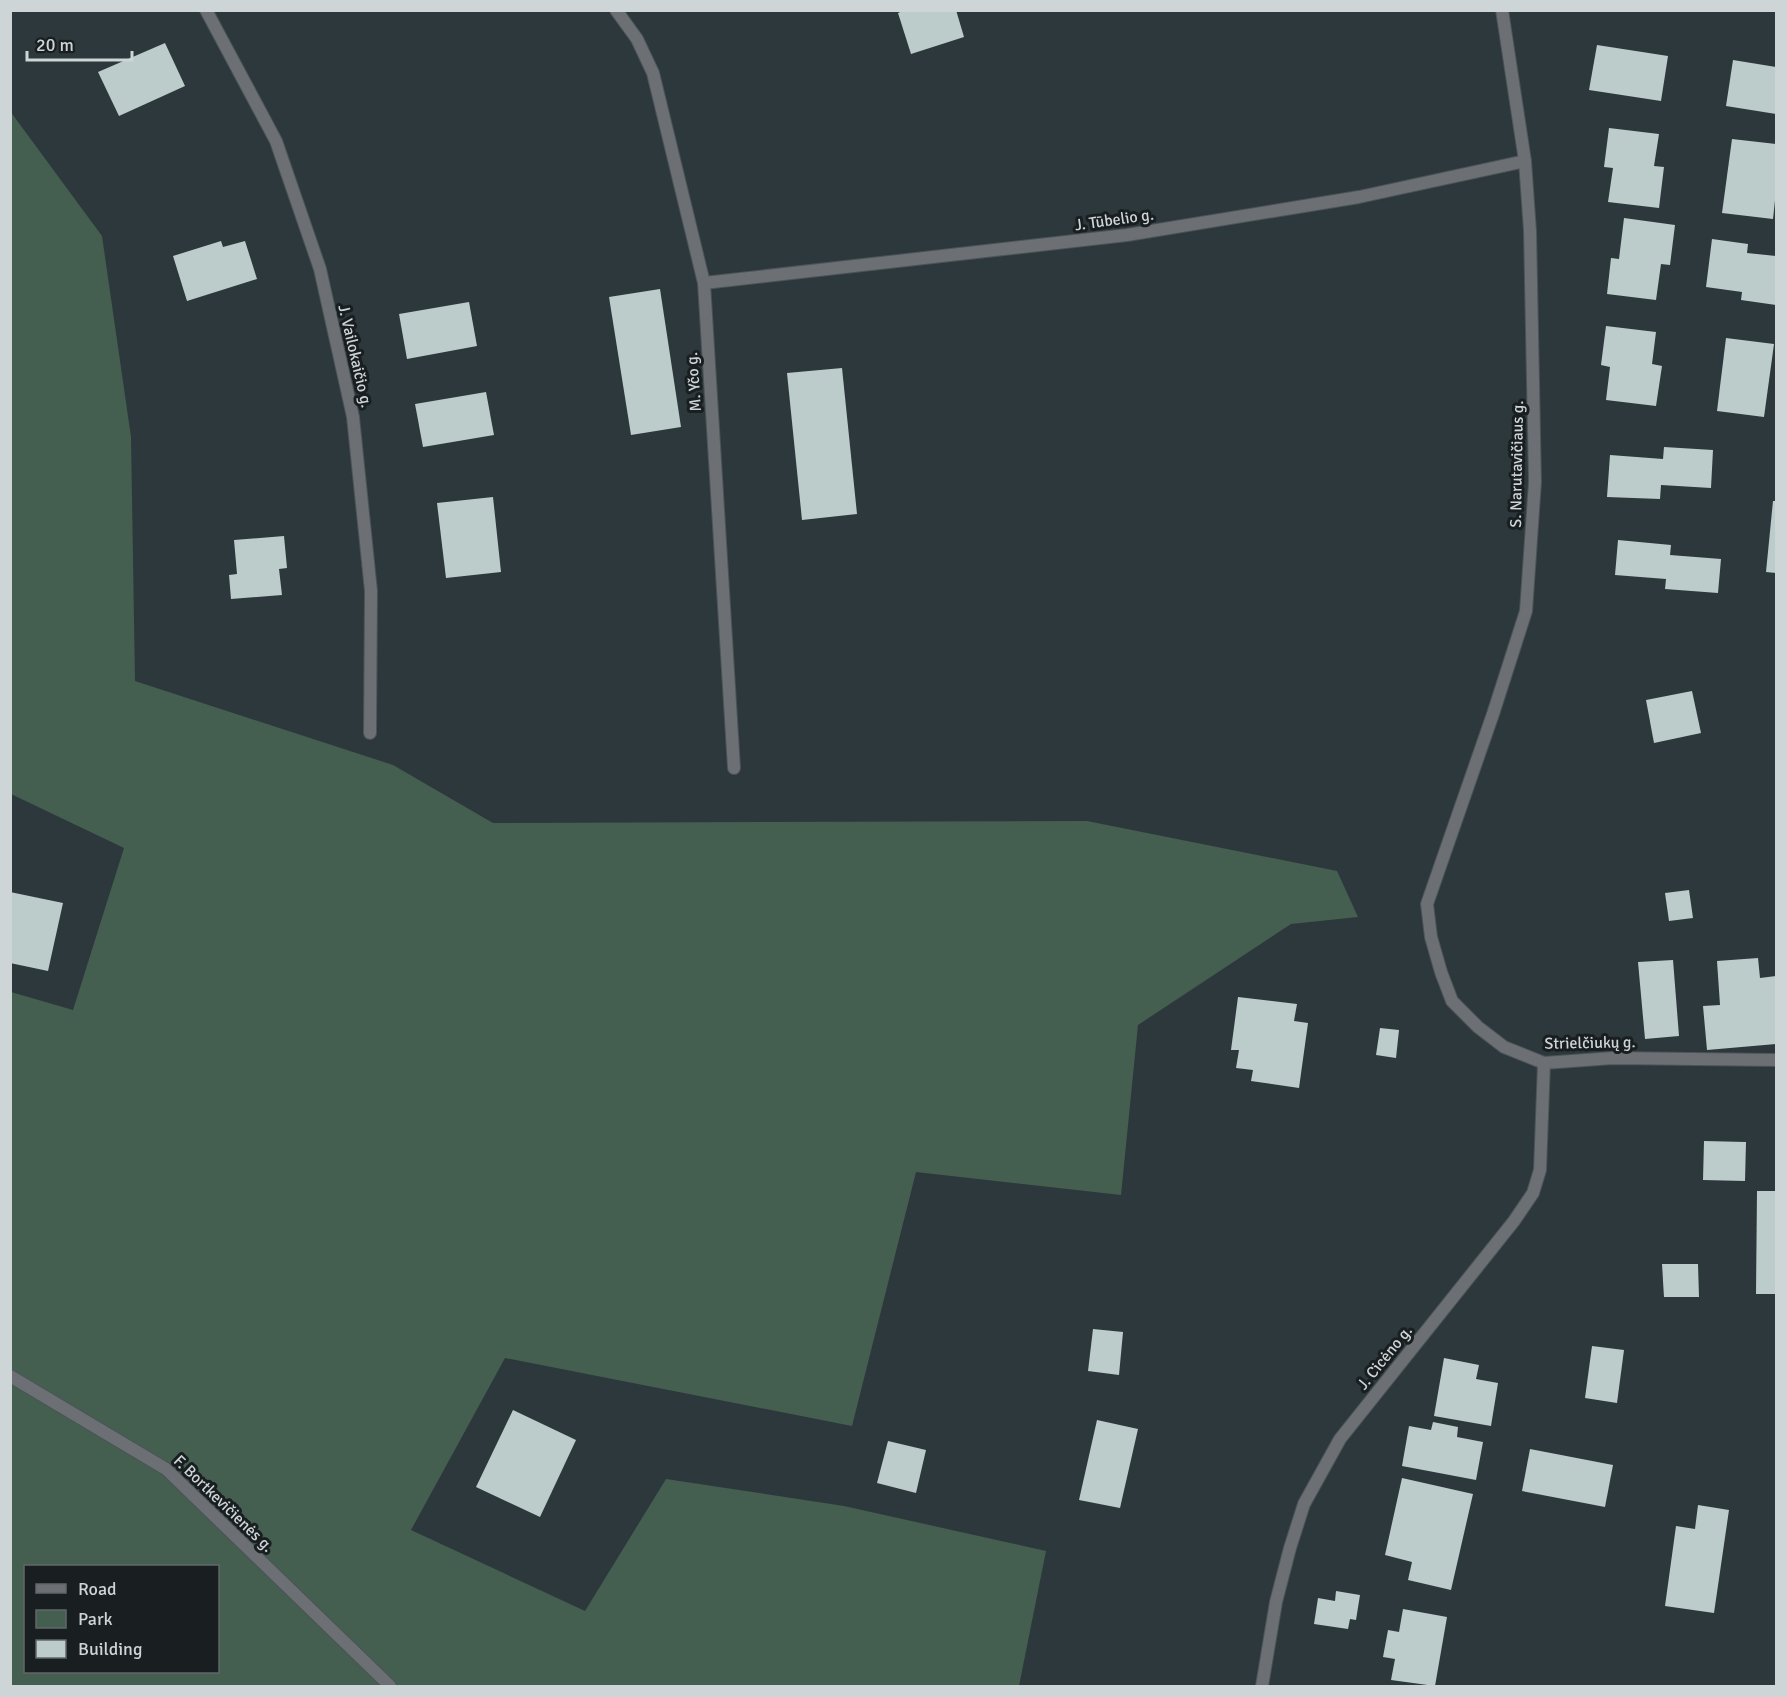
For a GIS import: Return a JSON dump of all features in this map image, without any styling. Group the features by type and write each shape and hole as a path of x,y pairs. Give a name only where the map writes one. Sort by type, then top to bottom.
{"street":[{"name":"J. Vailokaičio g.","path":"206,10 276,141 320,269 353,417 371,591 370,733"},
{"name":"M. Yčo g.","path":"616,10 637,39 653,73 704,283 734,768"},
{"name":"S. Narutavičiaus g.","path":"1427,904 1526,611 1534,482 1530,231 1525,161 1502,10"},
{"name":"J. Tūbelio g.","path":"704,283 1127,235 1359,196 1525,161"},
{"name":"Strielčiukų g.","path":"1427,904 1431,937 1440,972 1452,1001 1478,1028 1504,1047 1544,1063 1613,1058 1776,1060"},
{"name":"J. Cicėno g.","path":"1262,1686 1276,1602 1304,1504 1340,1439 1514,1221 1533,1193 1540,1170 1544,1063"},
{"name":"F. Bortkevičienės g.","path":"10,1376 166,1469 390,1686"}],"green space":[{"path":"10,111 102,236 131,437 135,681 393,765 493,823 1087,821 1337,871 1358,917 1291,924 1138,1025 1121,1195 916,1172 852,1426 505,1358 411,1530 585,1611 666,1479 844,1506 1046,1551 1019,1686 11,1686 11,992 73,1010 124,848 11,794"}],"building":[{"path":"905,10 956,10 964,37 911,54 898,13"},
{"path":"165,43 185,86 119,116 98,72"},
{"path":"1597,45 1668,56 1661,101 1589,90"},
{"path":"1733,60 1776,67 1776,114 1726,106"},
{"path":"1609,128 1659,134 1654,166 1664,167 1659,208 1608,202 1613,168 1604,167"},
{"path":"1732,139 1776,144 1776,191 1773,219 1722,213"},
{"path":"1624,218 1675,225 1670,265 1661,264 1656,300 1607,294 1611,258 1619,259"},
{"path":"1712,239 1748,244 1747,253 1776,256 1776,305 1741,300 1742,292 1706,287"},
{"path":"221,241 223,247 245,241 257,279 187,301 173,256"},
{"path":"660,289 681,427 631,435 609,297"},
{"path":"469,302 477,346 407,359 399,314"},
{"path":"1606,326 1656,332 1652,364 1662,366 1656,406 1606,400 1610,367 1601,365"},
{"path":"1726,338 1774,344 1764,417 1717,411"},
{"path":"842,368 857,514 802,520 787,373"},
{"path":"486,392 494,435 423,447 415,404"},
{"path":"1664,447 1713,450 1711,488 1661,485 1660,499 1607,497 1610,455 1663,459"},
{"path":"493,497 501,572 446,578 437,503"},
{"path":"1773,501 1776,501 1776,573 1766,572"},
{"path":"284,536 287,568 279,569 282,595 231,599 229,575 237,574 234,540"},
{"path":"1618,540 1671,545 1670,555 1721,559 1718,593 1665,589 1666,579 1615,575"},
{"path":"1692,691 1701,733 1654,743 1646,700"},
{"path":"1689,890 1693,918 1669,921 1665,893"},
{"path":"10,892 63,903 48,971 10,963"},
{"path":"1758,958 1760,978 1776,976 1776,1044 1707,1050 1703,1006 1720,1005 1717,961"},
{"path":"1673,960 1679,1036 1645,1039 1638,962"},
{"path":"1238,997 1297,1004 1294,1021 1308,1023 1299,1088 1251,1081 1253,1070 1236,1068 1239,1050 1231,1050"},
{"path":"1380,1028 1399,1030 1396,1058 1376,1055"},
{"path":"1704,1141 1746,1142 1745,1181 1703,1180"},
{"path":"1757,1191 1776,1191 1776,1294 1756,1294"},
{"path":"1662,1264 1698,1264 1699,1297 1664,1297"},
{"path":"1093,1329 1123,1332 1119,1375 1088,1371"},
{"path":"1592,1346 1624,1350 1617,1403 1585,1398"},
{"path":"1444,1358 1479,1365 1476,1379 1498,1383 1491,1426 1434,1416"},
{"path":"513,1410 576,1440 540,1517 476,1487"},
{"path":"1097,1420 1138,1429 1120,1508 1079,1500"},
{"path":"1433,1422 1458,1427 1457,1437 1483,1442 1476,1480 1402,1466 1409,1426 1431,1430"},
{"path":"888,1441 926,1450 916,1493 877,1483"},
{"path":"1530,1449 1613,1465 1605,1507 1522,1491"},
{"path":"1402,1478 1473,1494 1451,1590 1408,1580 1412,1562 1385,1555"},
{"path":"1698,1505 1729,1510 1714,1613 1665,1606 1676,1526 1695,1529"},
{"path":"1336,1591 1360,1595 1356,1620 1350,1619 1348,1629 1314,1624 1318,1598 1335,1601"},
{"path":"1403,1609 1447,1617 1435,1686 1391,1680 1395,1659 1383,1657 1388,1630 1399,1632"}]}
